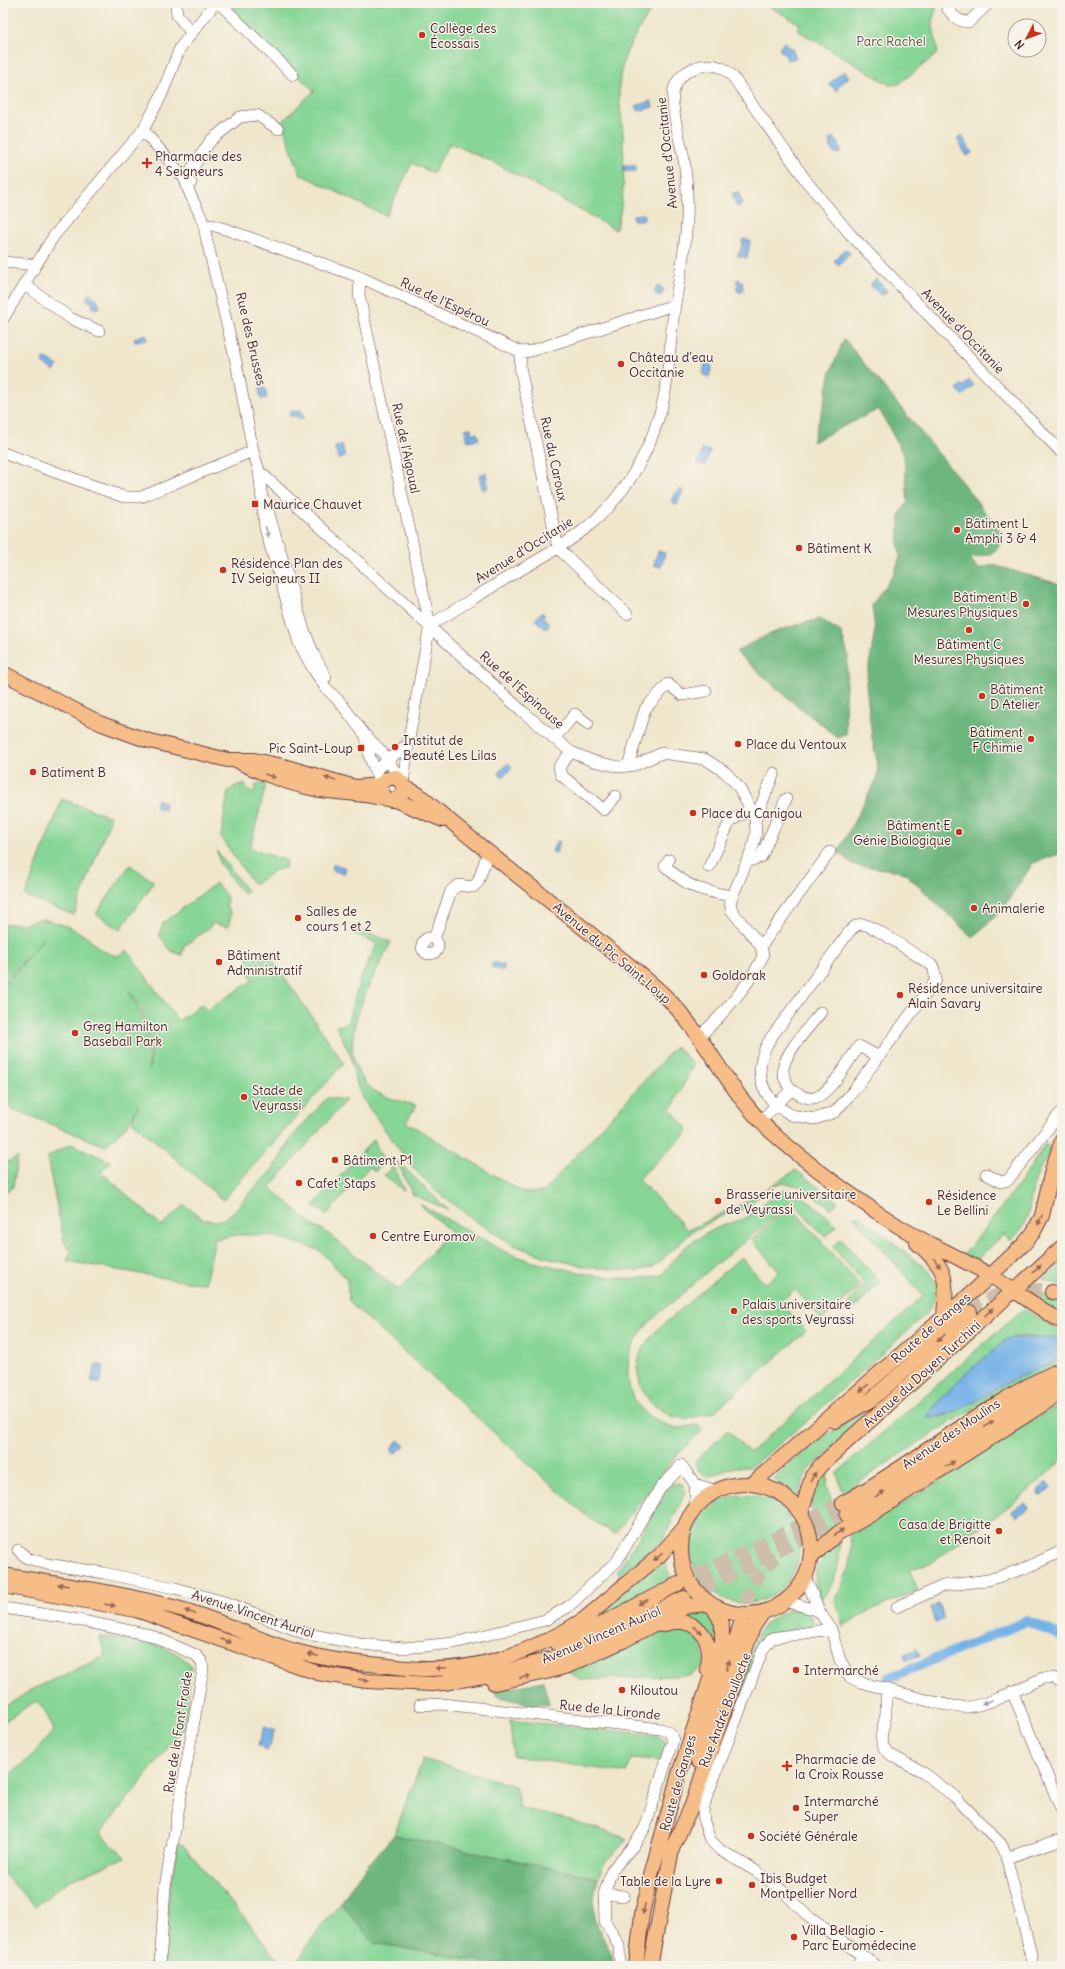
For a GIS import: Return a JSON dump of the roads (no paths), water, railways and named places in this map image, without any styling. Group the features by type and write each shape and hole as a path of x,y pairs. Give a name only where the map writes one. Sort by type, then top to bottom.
{"main road":[{"name":"Avenue du Pic Saint-Loup","path":"3,673 102,724 146,740 235,760 254,760 283,766 355,787 381,785"},
{"name":"Avenue du Pic Saint-Loup","path":"235,760 268,776 319,789 391,800 451,822"},
{"path":"389,778 396,778 403,784 403,794 391,800 381,792 381,785 389,778"},
{"name":"Avenue du Pic Saint-Loup","path":"403,784 418,794 643,976 670,1000 699,1037 736,1094 760,1122 824,1175 899,1226 990,1276 1012,1290"},
{"name":"Route de Ganges","path":"752,1484 944,1317 1023,1245 1038,1225 1045,1206 1052,1170 1062,1140"},
{"name":"Avenue du Pic Saint-Loup","path":"899,1226 940,1265 945,1281 944,1317"},
{"name":"Avenue du Doyen Turchini","path":"800,1514 812,1476 821,1465 1012,1290 1062,1247"},
{"path":"1012,1290 1062,1322"},
{"path":"809,1436 872,1399 970,1312"},
{"name":"Avenue des Moulins","path":"1062,1369 1001,1401 875,1486 845,1509 952,1450 999,1417 1062,1382"},
{"path":"810,1558 838,1533 874,1512 1062,1392"},
{"path":"505,1658 544,1642 582,1620 660,1555 684,1528 696,1507 716,1491 734,1485 752,1484 766,1487 780,1494 791,1503 800,1514 809,1535 810,1558 805,1576 797,1590 785,1601 764,1612 740,1614 725,1611 711,1604 697,1592 685,1573 681,1551 684,1528"},
{"name":"Avenue Vincent Auriol","path":"3,1575 137,1597 186,1610 295,1651 346,1662 426,1669 456,1668 480,1664 565,1641 678,1584"},
{"name":"Avenue Vincent Auriol","path":"3,1586 136,1610 190,1627 265,1656 318,1673 367,1681 444,1683 500,1673 557,1657 610,1634 684,1598"},
{"path":"623,1641 687,1606 711,1604"},
{"name":"Route de Ganges","path":"636,1966 642,1914 652,1871 723,1635 720,1617 711,1604"},
{"name":"Route de Ganges","path":"650,1966 672,1850 695,1798 753,1627 764,1612"},
{"path":"444,1683 485,1684 546,1672 568,1666 623,1641 671,1622 683,1622 694,1626 703,1634 708,1641 710,1654 695,1713 695,1724"},
{"path":"672,1850 741,1623"}],"street":[{"path":"176,3 177,15 191,32"},
{"path":"3,319 59,228 143,130 160,96 180,48 215,3"},
{"path":"219,3 293,75"},
{"path":"948,3 947,8 954,16 963,22 969,22 989,3"},
{"name":"Avenue d'Occitanie","path":"430,625 558,548 582,531 603,512 627,484 643,457 660,416 665,388 674,305 688,217 684,163 673,101 674,88 688,71 709,65 723,69 733,77 807,182 850,234 1062,453"},
{"path":"185,179 211,140 240,117 257,115 278,129"},
{"name":"Rue des Brusses","path":"143,130 185,179 186,187 205,226 206,237 236,362 256,461 262,494 265,528 299,643 313,669 326,688 340,702 388,760 403,784"},
{"name":"Rue de l'Espérou","path":"205,226 212,225 232,231 360,277 521,352"},
{"path":"3,262 36,265"},
{"name":"Rue de l'Aigoual","path":"360,277 359,295 430,625"},
{"path":"24,284 70,318 99,331"},
{"path":"521,352 532,351 674,305"},
{"name":"Rue du Caroux","path":"521,352 520,367 558,548"},
{"path":"3,453 113,493 133,498 141,497 256,461"},
{"name":"Rue de l'Espinouse","path":"256,461 430,625 570,752 582,758 608,765 628,766 662,753 705,759 730,777 738,786 751,809 755,820 756,833 732,896"},
{"path":"558,548 627,614"},
{"path":"403,784 408,744 430,625"},
{"path":"628,766 645,709 668,684 684,695 706,691"},
{"path":"554,739 575,714 588,724"},
{"name":"Rue des Brusses","path":"366,735 375,771 381,785"},
{"path":"375,771 408,744"},
{"path":"570,752 559,767 560,774 604,810 616,796"},
{"path":"755,820 774,773"},
{"path":"746,862 761,857 786,799"},
{"path":"709,867 730,821 751,809"},
{"path":"434,939 451,891 458,884 473,887 478,882 488,852"},
{"path":"761,946 830,852"},
{"path":"669,860 665,866 679,878 698,890 732,896 732,911 761,946 763,956 752,974 717,1019 699,1037"},
{"path":"863,924 879,932 933,966 936,980 879,1057 835,1112 814,1119 791,1116 776,1105 767,1096 762,1084 760,1065 762,1052 770,1039 854,926 863,924"},
{"path":"821,1012 788,1056 783,1069 783,1074 790,1090 804,1098 817,1097 830,1087 859,1046 879,1057"},
{"path":"760,1122 790,1090"},
{"path":"986,1174 1001,1182 1008,1180 1062,1111"},
{"name":"Avenue Vincent Auriol","path":"18,1550 27,1558 41,1563 175,1588 231,1604 303,1633 359,1644 404,1648 454,1643 545,1620 568,1607 617,1561 661,1487 676,1473 681,1465 695,1484"},
{"path":"696,1507 695,1484 716,1491"},
{"path":"897,1607 943,1586 988,1580 1022,1569 1061,1552"},
{"path":"805,1576 820,1611 831,1629 840,1660 850,1677 886,1689 954,1706 967,1707 985,1703 1043,1678 1054,1678 1062,1682"},
{"path":"785,1601 820,1611"},
{"name":"Rue de la Font Froide","path":"3,1608 68,1618 150,1635 196,1655 202,1662 203,1670 165,1886 160,1966"},
{"name":"Rue André Boulloche","path":"831,1629 772,1638 763,1649 706,1799 703,1811 705,1829 710,1840 720,1850 756,1871 781,1889 810,1918 863,1956"},
{"path":"886,1689 886,1714 881,1737 884,1748 891,1755 921,1771 954,1796 1001,1844 1032,1958"},
{"path":"1012,1692 1062,1811"},
{"name":"Rue de la Lironde","path":"420,1705 443,1704 496,1709 661,1729 669,1732 673,1740 645,1828 633,1846 612,1870 604,1894"},
{"path":"1006,1858 1062,1839"},
{"path":"620,1966 619,1946 605,1921 604,1894 624,1896"},
{"path":"856,1966 863,1956 877,1966"}],"water":[{"path":"784,42 792,49 796,58 787,60 785,54 779,49"},
{"path":"844,71 849,77 838,87 837,91 829,84"},
{"path":"651,101 653,107 639,111 636,106"},
{"path":"962,136 972,153 967,156 957,139"},
{"path":"833,137 838,142 841,152 839,154 834,153 831,146 830,139"},
{"path":"624,165 636,165 636,171 624,171"},
{"path":"738,192 743,204 737,207 732,194"},
{"path":"644,214 644,220 633,220 633,215"},
{"path":"743,239 750,241 747,258 738,256"},
{"path":"845,249 850,253 839,265 834,261"},
{"path":"738,279 742,281 744,290 741,293 736,290 738,285 736,281"},
{"path":"876,279 887,291 882,296 870,285"},
{"path":"659,286 664,291 659,296 654,291"},
{"path":"89,294 97,299 100,308 93,308 92,303 86,299"},
{"path":"146,334 147,340 135,342 134,338"},
{"path":"45,358 58,366 54,371 42,363"},
{"path":"705,363 712,366 709,377 703,375"},
{"path":"969,380 974,385 963,396 957,389"},
{"path":"265,388 267,398 261,399 259,389"},
{"path":"301,410 304,418 299,419 298,416 290,416 289,412"},
{"path":"471,428 472,434 477,433 479,439 468,441 465,429"},
{"path":"342,445 345,457 338,459 335,447"},
{"path":"703,449 710,451 705,466 697,463"},
{"path":"486,473 488,487 485,490 482,488 479,475"},
{"path":"679,489 683,491 677,505 671,501"},
{"path":"658,551 665,553 661,567 654,565"},
{"path":"542,612 545,615 543,617 550,624 546,629 535,620"},
{"path":"508,763 512,767 503,777 498,773"},
{"path":"157,799 165,802 164,810 155,807"},
{"path":"556,841 560,842 556,853 552,852"},
{"path":"335,864 346,868 344,874 332,870 333,865"},
{"path":"495,963 504,965 503,971 493,968 491,964"},
{"path":"1011,1338 1056,1338 1062,1341 1062,1356 1045,1366 1005,1384 973,1403 951,1413 929,1418 928,1416 931,1410 962,1377 1006,1340"},
{"path":"96,1364 104,1366 100,1383 91,1381"},
{"path":"398,1440 405,1446 394,1454 391,1449"},
{"path":"1047,1482 1051,1488 1041,1495 1038,1494 1038,1489"},
{"path":"1024,1503 1028,1508 1017,1517 1012,1511"},
{"path":"938,1604 944,1619 936,1622 931,1608"},
{"path":"917,1649 920,1655 907,1660 904,1657 905,1654"},
{"path":"265,1726 275,1730 267,1750 258,1745"}],"waterway":[{"path":"889,1678 1027,1621 1062,1636"}],"tunnel":[{"path":"970,1312 990,1299 1008,1292 1018,1290 1040,1290 1052,1292"},
{"path":"678,1584 767,1543 843,1503"},
{"path":"684,1598 847,1515"},
{"path":"741,1623 751,1586 760,1572 776,1557"}],"place":[{"name":"Collège des Écossais","path":"422,35"},
{"name":"Pharmacie des 4 Seigneurs","path":"147,163"},
{"name":"Château d'eau Occitanie","path":"621,364"},
{"name":"Maurice Chauvet","path":"255,504"},
{"name":"Bâtiment L Amphi 3 & 4","path":"957,530"},
{"name":"Bâtiment K","path":"799,548"},
{"name":"Résidence Plan des IV Seigneurs II","path":"223,570"},
{"name":"Bâtiment B Mesures Physiques","path":"1026,604"},
{"name":"Bâtiment C Mesures Physiques","path":"969,630"},
{"name":"Bâtiment D Atelier","path":"982,696"},
{"name":"Bâtiment F Chimie","path":"1031,739"},
{"name":"Place du Ventoux","path":"738,744"},
{"name":"Institut de Beauté Les Lilas","path":"395,747"},
{"name":"Pic Saint-Loup","path":"361,748"},
{"name":"Batiment B","path":"33,772"},
{"name":"Place du Canigou","path":"693,813"},
{"name":"Bâtiment E Génie Biologique","path":"959,832"},
{"name":"Animalerie","path":"974,908"},
{"name":"Salles de cours 1 et 2","path":"298,918"},
{"name":"Bâtiment Administratif","path":"219,962"},
{"name":"Goldorak","path":"704,975"},
{"name":"Résidence universitaire Alain Savary","path":"900,995"},
{"name":"Greg Hamilton Baseball Park","path":"75,1033"},
{"name":"Stade de Veyrassi","path":"244,1097"},
{"name":"Bâtiment P1","path":"335,1160"},
{"name":"Cafet' Staps","path":"299,1183"},
{"name":"Brasserie universitaire de Veyrassi","path":"718,1201"},
{"name":"Résidence Le Bellini","path":"929,1202"},
{"name":"Centre Euromov","path":"373,1236"},
{"name":"Palais universitaire des sports Veyrassi","path":"734,1311"},
{"name":"Casa de Brigitte et Renoit","path":"999,1531"},
{"name":"Intermarché","path":"796,1670"},
{"name":"Kiloutou","path":"622,1690"},
{"name":"Pharmacie de la Croix Rousse","path":"787,1766"},
{"name":"Intermarché Super","path":"796,1808"},
{"name":"Société Générale","path":"751,1836"},
{"name":"Table de la Lyre","path":"719,1881"},
{"name":"Ibis Budget Montpellier Nord","path":"752,1885"},
{"name":"Villa Bellagio - Parc Euromédecine","path":"794,1937"}],"park label":[{"name":"Parc Rachel","path":"891,41"}]}
